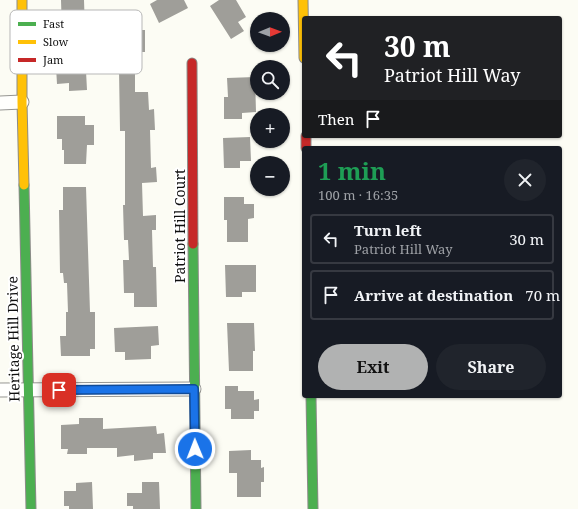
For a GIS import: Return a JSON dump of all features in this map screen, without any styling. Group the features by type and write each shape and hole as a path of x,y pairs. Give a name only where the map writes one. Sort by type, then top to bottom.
{"street":[{"path":"303,0 303,16"},
{"name":"Patriot Hill Court","path":"192,63 196,509"},
{"name":"Heritage Hill Drive","path":"22,74 31,509"},
{"path":"0,103 22,102"},
{"path":"0,390 194,389"},
{"path":"311,398 313,509"}],"building":[{"path":"61,0 84,0 84,10 61,10"},
{"path":"157,0 184,0 188,8 159,23 150,4"},
{"path":"219,0 236,0 246,17 238,22 244,31 231,39 210,6"},
{"path":"142,30 145,30 145,52 142,52"},
{"path":"56,74 86,74 87,90 69,91 69,83 57,84"},
{"path":"119,74 135,74 135,92 148,92 149,110 154,109 155,130 150,130 151,168 156,167 157,182 142,183 143,216 156,215 156,230 152,230 153,267 156,267 157,307 134,307 134,293 124,293 123,260 129,260 128,240 124,240 123,205 125,205 125,131 120,131"},
{"path":"250,77 250,100 256,100 256,108 250,108 250,112 242,113 242,119 224,119 224,97 228,97 227,78"},
{"path":"57,116 85,116 85,125 94,125 94,145 87,145 86,164 64,164 62,139 57,139"},
{"path":"250,137 250,161 240,161 240,168 224,168 223,138"},
{"path":"63,187 86,187 90,312 95,312 95,349 90,349 90,356 61,356 60,336 66,336 66,312 68,312 67,283 64,283 63,273 60,273 59,210 63,210"},
{"path":"224,197 244,197 244,204 254,204 254,218 248,219 248,242 227,242 227,220 224,220"},
{"path":"225,265 256,265 256,292 242,292 242,297 226,297"},
{"path":"227,323 254,323 255,351 253,351 253,371 229,371"},
{"path":"158,326 159,345 151,346 151,359 125,360 125,352 115,352 114,328"},
{"path":"225,386 238,386 238,391 254,391 254,400 259,399 259,411 254,411 254,419 231,419 231,409 225,409"},
{"path":"79,418 103,418 103,429 156,426 157,434 164,433 166,453 153,453 153,459 134,461 134,455 117,457 117,448 87,448 87,454 67,454 68,449 61,449 61,425 79,424"},
{"path":"251,450 251,460 261,460 261,468 264,467 264,482 261,482 261,497 237,497 237,473 229,473 229,451"},
{"path":"92,482 93,509 69,509 69,506 64,506 64,491 76,491 76,483"},
{"path":"142,482 159,482 160,509 133,509 133,506 127,506 127,493 142,493"}],"traffic: fast":[{"path":"24,185 31,509"},
{"path":"193,244 196,509"},
{"path":"311,398 313,509"}],"traffic: slow":[{"path":"22,0 22,10"},
{"path":"303,0 303,16"},
{"path":"22,74 24,185"}],"traffic: jam":[{"path":"192,63 193,244"},
{"path":"306,138 306,146"}],"route":[{"path":"59,390 194,389 195,449"}]}
